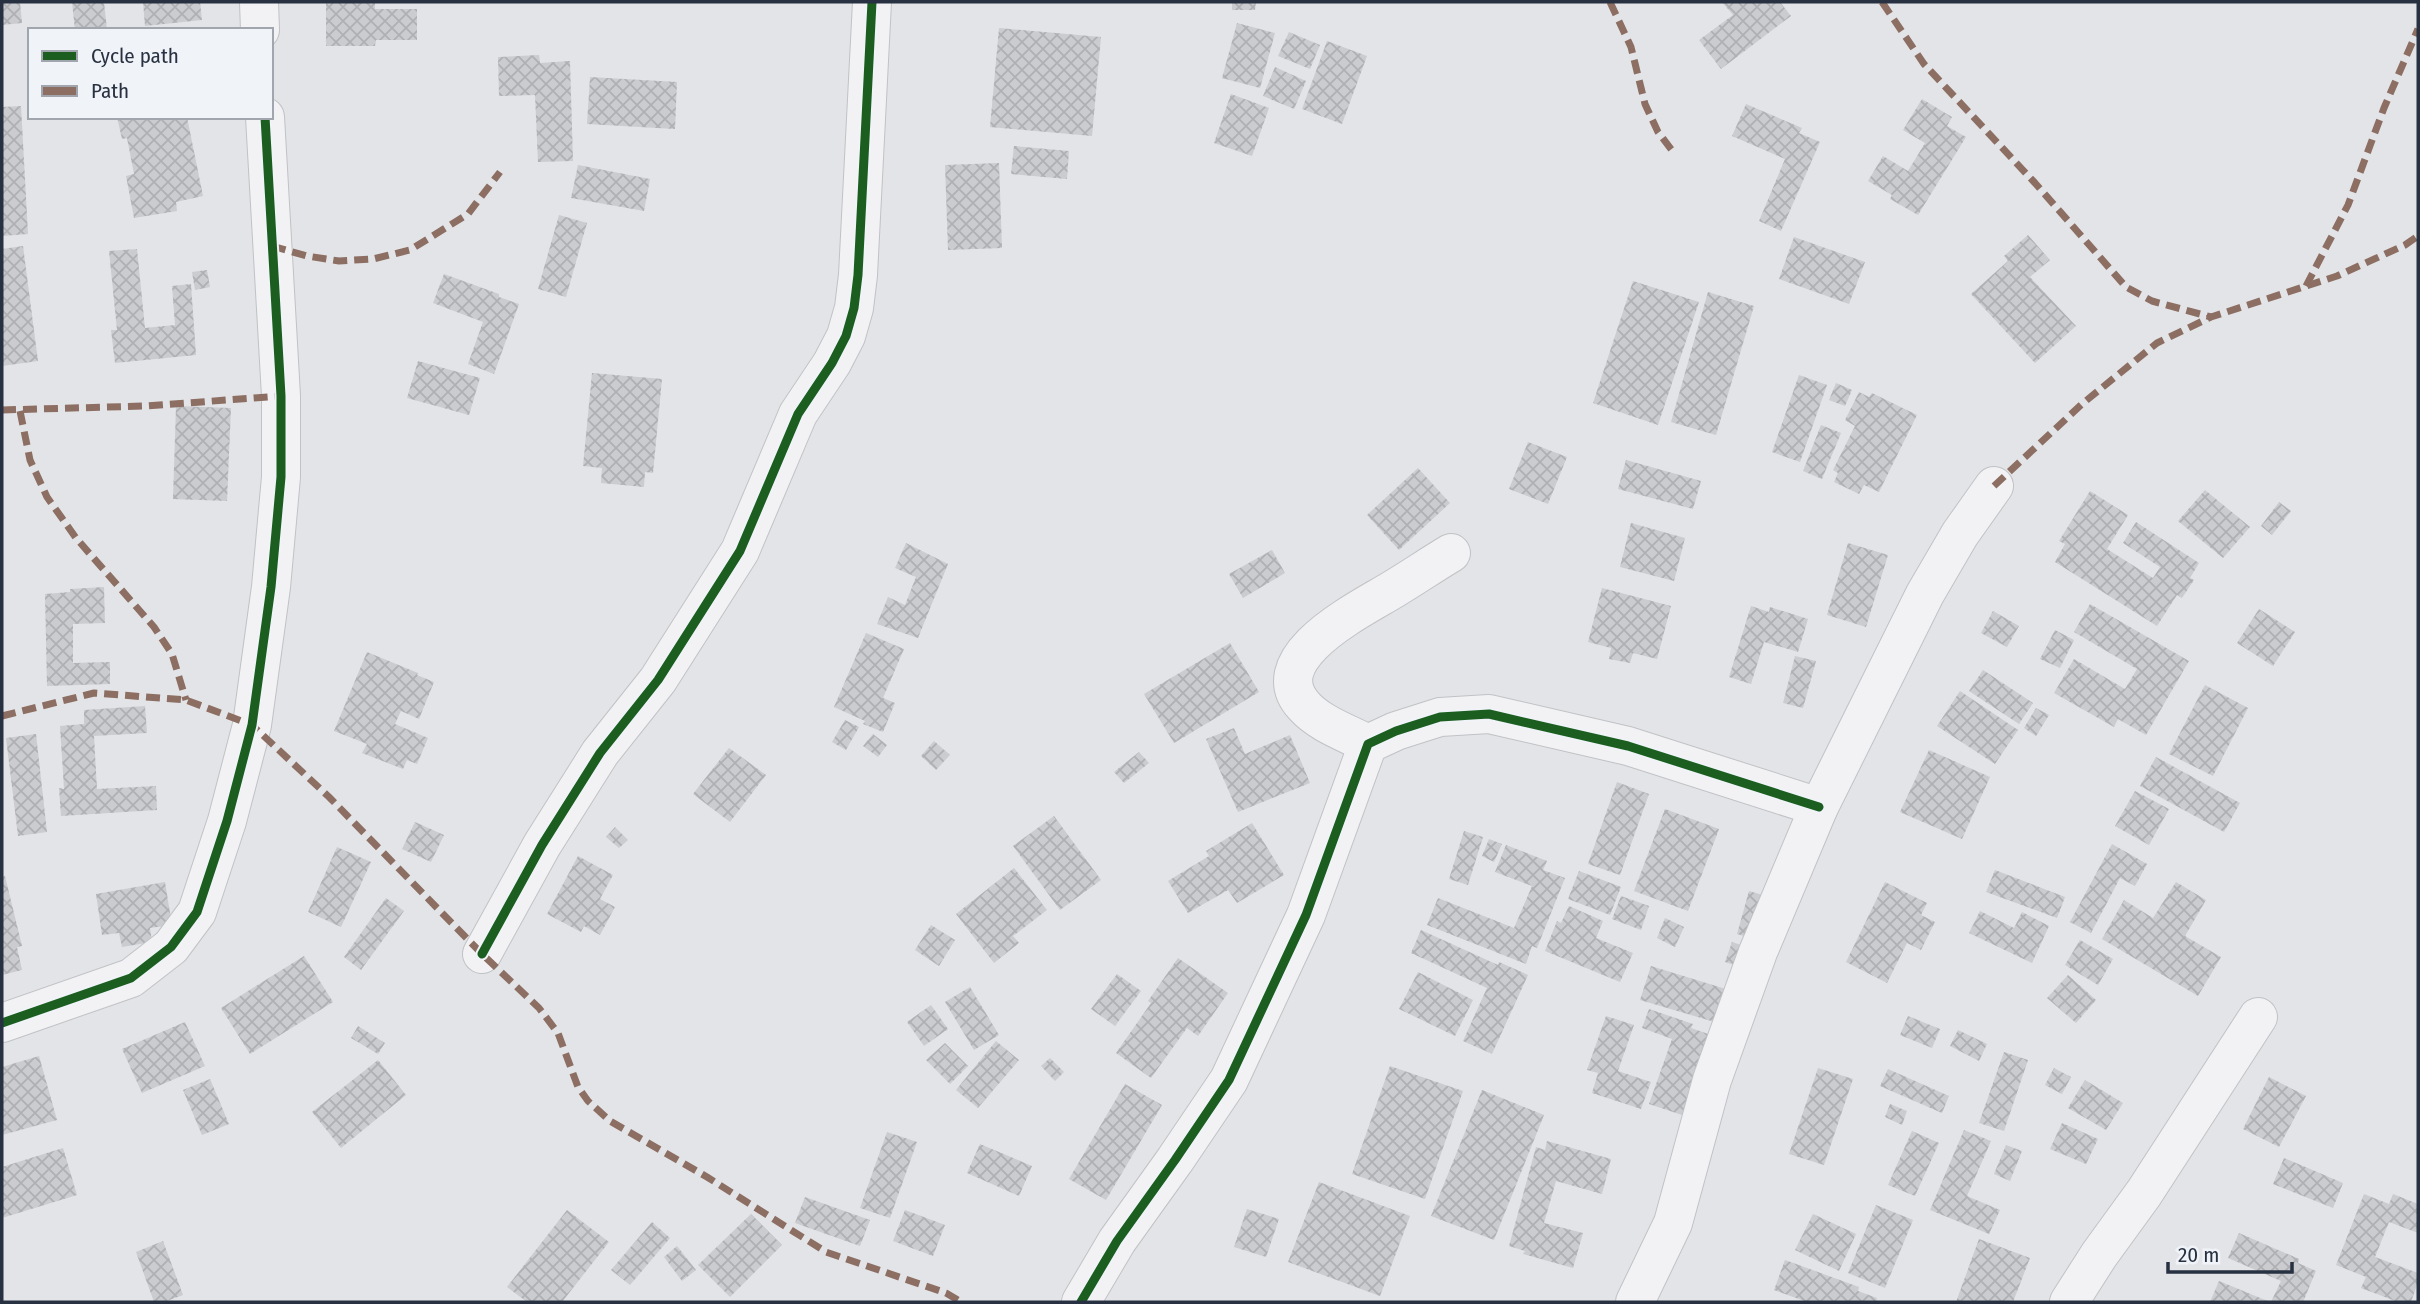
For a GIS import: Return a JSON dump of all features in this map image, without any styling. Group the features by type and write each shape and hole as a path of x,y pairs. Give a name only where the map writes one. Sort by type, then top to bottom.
{"street":[{"path":"258,2 260,28"},
{"path":"482,954 542,845 600,753 658,680 740,551 798,414 832,363 846,336 854,308 858,275 872,2"},
{"path":"2,1023 131,978 171,947 197,912 227,821 252,725 271,587 281,477 281,396 265,119"},
{"path":"1635,1302 1673,1223 1712,1080 1758,952 1819,807 1925,594 1960,534 1994,486"},
{"path":"1368,744 1321,720 1303,705 1295,690 1293,673 1299,658 1315,640 1346,617 1451,553"},
{"path":"1081,1302 1116,1241 1229,1080 1306,915 1368,744 1396,731 1440,717 1489,714 1628,746 1819,807"},
{"path":"2069,1302 2151,1183 2258,1017"}],"building":[{"path":"2,2 20,2 22,23 2,25"},
{"path":"72,2 104,2 107,28 75,28"},
{"path":"143,2 200,2 202,20 145,26"},
{"path":"326,2 375,2 375,9 417,9 417,40 376,40 375,46 326,46"},
{"path":"1232,2 1256,2 1255,10 1232,10"},
{"path":"1722,2 1780,2 1791,16 1721,69 1699,40 1733,15"},
{"path":"1237,23 1275,33 1260,88 1222,78"},
{"path":"999,28 1101,37 1092,136 990,127"},
{"path":"1289,32 1320,45 1310,69 1278,56"},
{"path":"1327,41 1367,56 1342,124 1302,109"},
{"path":"539,55 540,63 570,61 573,161 538,162 535,95 499,96 498,57"},
{"path":"1275,67 1306,81 1294,109 1263,96"},
{"path":"590,77 677,82 675,129 587,124"},
{"path":"1231,94 1269,108 1252,156 1214,143"},
{"path":"1922,99 1952,117 1947,126 1966,137 1918,215 1890,199 1892,195 1868,181 1883,156 1908,171 1925,143 1903,130"},
{"path":"1746,104 1802,128 1799,133 1820,142 1781,231 1759,221 1785,159 1732,136"},
{"path":"21,106 28,234 2,236 2,107"},
{"path":"117,119 187,119 203,196 176,202 177,211 134,218 126,176 134,174 127,138 122,139"},
{"path":"1014,146 1069,151 1067,179 1011,174"},
{"path":"999,163 1002,248 948,250 945,165"},
{"path":"578,165 650,179 644,211 571,198"},
{"path":"559,215 587,223 566,297 538,289"},
{"path":"2028,235 2050,260 2030,277 2076,326 2035,363 1971,294 2008,261 2004,256"},
{"path":"1794,237 1865,262 1849,304 1779,279"},
{"path":"23,246 38,361 2,366 2,249"},
{"path":"137,249 145,328 175,325 172,286 191,284 196,355 115,363 111,330 117,330 109,251"},
{"path":"207,270 210,287 195,290 192,272"},
{"path":"444,274 519,304 494,374 468,364 483,322 433,303"},
{"path":"1633,281 1699,302 1658,425 1593,403"},
{"path":"1708,292 1754,306 1716,435 1671,422"},
{"path":"418,361 480,378 469,415 407,398"},
{"path":"592,373 662,379 653,473 645,472 644,487 601,483 602,468 583,466"},
{"path":"1799,375 1827,385 1800,462 1772,452"},
{"path":"1836,383 1852,390 1845,406 1829,400"},
{"path":"1859,392 1869,397 1872,393 1917,415 1879,492 1864,485 1859,494 1834,482 1838,473 1833,470 1855,426 1845,420"},
{"path":"176,406 231,408 227,501 173,499"},
{"path":"1821,425 1841,433 1822,479 1803,471"},
{"path":"1528,442 1567,457 1548,504 1509,489"},
{"path":"1626,460 1701,481 1693,509 1618,489"},
{"path":"1418,468 1450,503 1399,550 1367,515"},
{"path":"2205,490 2250,527 2223,558 2178,521"},
{"path":"2090,491 2128,515 2107,549 2153,578 2160,567 2123,543 2136,522 2199,563 2190,578 2194,580 2182,598 2177,595 2157,626 2055,562 2065,544 2059,541"},
{"path":"2279,502 2291,511 2272,535 2261,526"},
{"path":"1631,523 1685,538 1674,581 1620,567"},
{"path":"906,543 948,564 918,638 877,624 888,597 905,605 916,577 895,568"},
{"path":"1848,543 1888,555 1866,627 1827,615"},
{"path":"1272,550 1285,573 1243,598 1229,574"},
{"path":"104,587 105,623 73,624 73,663 110,662 110,684 47,686 45,594"},
{"path":"1602,588 1671,606 1657,659 1633,653 1630,663 1609,659 1611,648 1588,642"},
{"path":"2090,604 2189,661 2146,735 2118,719 2114,727 2054,693 2074,659 2125,689 2137,669 2074,632"},
{"path":"1751,606 1769,612 1770,607 1808,619 1798,652 1764,642 1751,684 1729,677"},
{"path":"2259,609 2295,632 2273,666 2237,643"},
{"path":"1993,611 2019,626 2007,647 1981,633"},
{"path":"2055,630 2074,640 2060,668 2040,659"},
{"path":"866,633 904,649 883,698 895,703 883,732 834,707"},
{"path":"1230,643 1259,692 1174,743 1144,694"},
{"path":"367,652 434,682 419,719 401,711 395,724 428,738 417,764 407,760 403,769 362,753 367,744 334,731"},
{"path":"1795,656 1816,661 1803,708 1783,703"},
{"path":"1983,670 2033,703 2019,724 1969,691"},
{"path":"2205,685 2248,708 2213,776 2169,754"},
{"path":"1960,691 2018,730 1995,764 1937,726"},
{"path":"145,706 147,733 94,736 97,789 156,786 157,810 61,816 59,788 64,789 60,726 84,724 84,710"},
{"path":"2036,708 2049,715 2036,736 2024,728"},
{"path":"845,720 859,727 846,750 832,742"},
{"path":"1234,728 1245,754 1290,735 1310,783 1238,812 1206,739"},
{"path":"36,734 47,832 18,836 6,738"},
{"path":"873,734 887,745 878,757 863,746"},
{"path":"934,741 950,755 936,770 921,756"},
{"path":"729,748 766,775 730,822 693,794"},
{"path":"1929,750 1990,777 1962,839 1900,812"},
{"path":"1139,752 1149,763 1124,783 1114,772"},
{"path":"2156,757 2240,803 2224,832 2140,786"},
{"path":"1617,782 1649,794 1620,875 1588,864"},
{"path":"2135,791 2169,809 2149,845 2115,826"},
{"path":"1665,809 1719,829 1688,911 1634,891"},
{"path":"1054,816 1101,880 1060,910 1013,846"},
{"path":"415,822 444,835 431,862 402,849"},
{"path":"1252,823 1284,875 1237,903 1228,890 1188,913 1168,881 1209,856 1206,851"},
{"path":"615,827 628,840 619,848 606,837"},
{"path":"1464,831 1483,837 1468,885 1449,879"},
{"path":"1489,839 1502,844 1494,862 1482,856"},
{"path":"2112,844 2147,864 2135,886 2120,878 2091,933 2070,922"},
{"path":"1506,845 1547,861 1543,870 1565,878 1537,948 1532,946 1526,964 1427,925 1438,898 1514,928 1532,886 1495,872"},
{"path":"337,847 371,862 341,927 308,912"},
{"path":"578,856 613,875 600,899 615,907 600,935 584,926 581,932 547,914"},
{"path":"1014,868 1047,910 1013,936 1019,943 994,963 956,914"},
{"path":"1995,870 2065,897 2057,918 1986,892"},
{"path":"1579,871 1621,887 1610,915 1568,899"},
{"path":"2,876 5,876 22,946 17,947 22,970 2,975"},
{"path":"165,882 172,925 150,928 152,942 122,947 119,933 102,935 96,894"},
{"path":"1885,882 1927,903 1921,915 1935,922 1921,950 1907,943 1887,983 1846,962"},
{"path":"2176,882 2206,900 2185,936 2221,957 2198,996 2102,939 2124,900 2153,918"},
{"path":"1749,891 1766,896 1754,939 1737,934"},
{"path":"1621,896 1649,906 1641,930 1612,919"},
{"path":"386,898 404,911 361,970 344,957"},
{"path":"1569,906 1603,921 1596,938 1633,953 1620,982 1545,951 1557,921 1561,923"},
{"path":"1980,911 2014,928 2022,912 2049,926 2032,963 1969,933"},
{"path":"1665,918 1684,927 1675,947 1657,938"},
{"path":"931,925 955,940 939,966 915,950"},
{"path":"1421,930 1498,965 1499,962 1528,975 1492,1054 1463,1041 1487,988 1411,953"},
{"path":"2080,940 2113,959 2098,985 2065,965"},
{"path":"1732,942 1744,946 1737,966 1725,962"},
{"path":"304,956 333,1002 250,1054 221,1008"},
{"path":"1178,958 1228,993 1198,1036 1187,1028 1151,1078 1116,1053"},
{"path":"1651,966 1729,990 1718,1023 1640,1000"},
{"path":"1418,972 1473,1000 1455,1036 1399,1009"},
{"path":"1117,974 1141,991 1115,1026 1091,1009"},
{"path":"2068,975 2096,1000 2076,1023 2047,998"},
{"path":"970,987 999,1035 974,1050 945,1002"},
{"path":"931,1005 948,1029 924,1046 907,1022"},
{"path":"1649,1009 1693,1024 1691,1028 1714,1036 1685,1116 1649,1104 1672,1039 1642,1028"},
{"path":"1606,1016 1634,1025 1618,1071 1651,1082 1641,1109 1592,1093 1598,1073 1587,1070"},
{"path":"1908,1016 1940,1029 1932,1048 1900,1035"},
{"path":"185,1022 205,1066 142,1093 122,1049"},
{"path":"358,1026 385,1043 378,1054 351,1038"},
{"path":"1958,1030 1987,1044 1979,1061 1950,1046"},
{"path":"996,1041 1019,1060 978,1108 956,1090"},
{"path":"945,1043 968,1066 950,1084 926,1060"},
{"path":"2004,1052 2028,1060 2004,1131 1979,1123"},
{"path":"39,1056 57,1120 2,1135 2,1067"},
{"path":"1050,1058 1064,1072 1055,1081 1041,1066"},
{"path":"378,1060 406,1095 341,1148 312,1112"},
{"path":"1390,1066 1463,1091 1425,1199 1352,1174"},
{"path":"1818,1068 1853,1079 1824,1165 1789,1154"},
{"path":"2054,1068 2071,1077 2062,1094 2045,1085"},
{"path":"1888,1069 1949,1096 1942,1113 1880,1086"},
{"path":"2269,1077 2306,1096 2279,1147 2243,1129"},
{"path":"210,1079 229,1124 202,1135 183,1090"},
{"path":"2085,1080 2123,1103 2106,1130 2068,1108"},
{"path":"1125,1084 1162,1105 1106,1200 1069,1179"},
{"path":"1482,1090 1544,1115 1494,1240 1431,1216"},
{"path":"1890,1104 1907,1111 1902,1125 1885,1117"},
{"path":"2062,1123 2098,1139 2086,1164 2050,1149"},
{"path":"1964,1130 1991,1141 1967,1196 2000,1210 1989,1234 1930,1210"},
{"path":"1912,1131 1939,1143 1915,1196 1888,1185"},
{"path":"887,1132 917,1142 890,1218 860,1208"},
{"path":"1547,1141 1611,1159 1602,1194 1556,1181 1544,1223 1583,1233 1573,1268 1523,1254 1525,1251 1509,1246 1536,1147 1545,1150"},
{"path":"980,1144 1032,1166 1019,1196 967,1173"},
{"path":"2006,1145 2022,1151 2010,1181 1994,1174"},
{"path":"63,1148 77,1195 2,1218 2,1167"},
{"path":"2284,1158 2343,1183 2333,1208 2273,1184"},
{"path":"1319,1182 1410,1216 1380,1296 1288,1262"},
{"path":"2364,1194 2389,1204 2393,1194 2418,1204 2418,1233 2389,1222 2375,1257 2418,1273 2418,1282 2411,1302 2398,1302 2361,1288 2366,1277 2336,1265"},
{"path":"805,1197 870,1220 860,1246 795,1223"},
{"path":"1876,1205 1913,1220 1885,1288 1848,1273"},
{"path":"1247,1209 1279,1219 1266,1257 1234,1247"},
{"path":"567,1210 609,1242 562,1302 527,1302 507,1287"},
{"path":"905,1210 945,1225 933,1256 893,1241"},
{"path":"751,1214 782,1245 730,1297 698,1265"},
{"path":"1813,1214 1856,1234 1839,1271 1795,1250"},
{"path":"652,1222 670,1238 630,1285 611,1270"},
{"path":"2239,1233 2299,1259 2298,1263 2316,1271 2303,1302 2271,1302 2281,1281 2228,1258"},
{"path":"1979,1239 2030,1258 2013,1302 1956,1302"},
{"path":"163,1241 183,1295 164,1302 154,1302 136,1252"},
{"path":"677,1246 696,1270 682,1281 664,1257"},
{"path":"1785,1260 1859,1287 1858,1291 1877,1298 1876,1302 1807,1302 1774,1290"},
{"path":"2219,1281 2270,1302 2210,1302"}],"marked path":[{"path":"1610,2 1631,47 1645,104 1658,132 1674,153"},
{"path":"1882,2 1924,64 2035,183 2126,287 2152,301 2211,317"},
{"path":"2306,286 2348,205 2384,108 2418,29"},
{"path":"272,246 307,256 339,261 373,259 410,250 468,214 500,172"},
{"path":"1994,486 2082,404 2157,343 2211,317 2337,276 2405,245 2418,236"},
{"path":"2,410 146,406 281,396"},
{"path":"20,411 30,460 47,497 76,538 154,627 172,654 186,700"},
{"path":"2,716 94,693 186,700 252,725 329,797 482,954 539,1008 558,1033 578,1087 588,1101 610,1121 707,1177 826,1252 946,1293 961,1302"}],"cycle path":[{"path":"482,954 542,845 600,753 658,680 740,551 798,414 832,363 846,336 854,308 858,275 872,2"},
{"path":"2,1023 131,978 171,947 197,912 227,821 252,725 271,587 281,477 281,396 265,119"},
{"path":"1081,1302 1117,1241 1229,1080 1306,915 1368,744 1396,731 1440,717 1489,714 1628,746 1819,807"}]}
